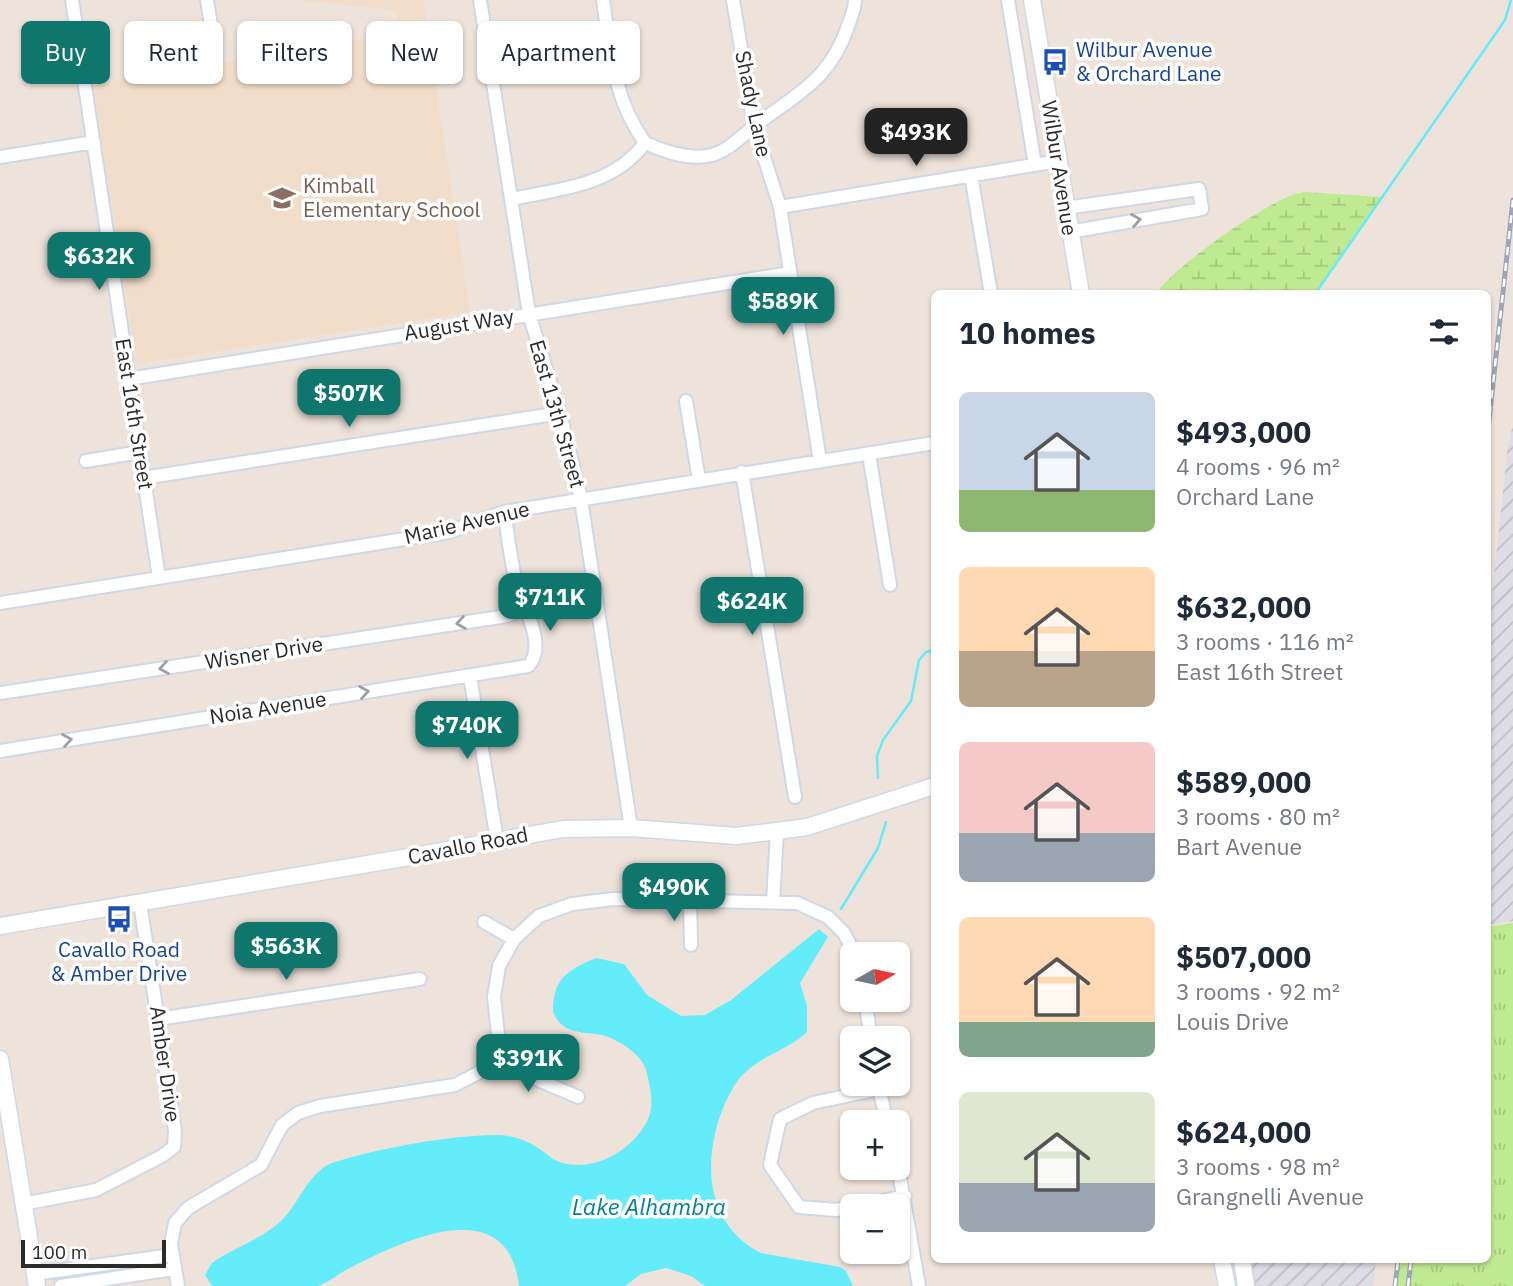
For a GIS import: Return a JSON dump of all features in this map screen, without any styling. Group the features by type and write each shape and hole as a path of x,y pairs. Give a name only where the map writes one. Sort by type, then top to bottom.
{"street":[{"name":"East 16th Street","path":"72,0 159,578"},
{"path":"207,0 210,21"},
{"name":"East 13th Street","path":"480,0 529,314 560,414 582,499 631,828"},
{"path":"603,0 623,106 645,143 663,151 690,156 709,156 733,145 754,126 810,86 829,66 844,38 855,0"},
{"name":"Shady Lane","path":"733,0 754,126 780,207 820,461"},
{"path":"1008,0 1035,165"},
{"name":"Wilbur Avenue","path":"1031,0 1080,290"},
{"path":"0,157 94,142"},
{"path":"511,199 598,180 613,173 636,155 645,143"},
{"path":"780,207 1058,161"},
{"path":"971,175 990,290"},
{"path":"1065,208 1199,189 1202,209 1069,232"},
{"name":"August Way","path":"128,379 790,273"},
{"path":"685,401 699,480"},
{"path":"143,478 560,414"},
{"name":"Marie Avenue","path":"0,603 449,532 504,512 931,444"},
{"path":"86,461 139,452"},
{"path":"869,454 890,585"},
{"path":"742,472 795,797"},
{"path":"504,512 516,581 527,607"},
{"name":"Noia Avenue","path":"0,751 528,666 536,653 527,607"},
{"name":"Wisner Drive","path":"0,693 507,616 527,607"},
{"path":"470,676 497,840"},
{"name":"Cavallo Road","path":"0,926 563,829 631,828 736,836 807,827 931,787"},
{"path":"773,902 777,831"},
{"path":"177,1286 171,1244 175,1223 188,1208 261,1165 282,1125 298,1113 320,1106 455,1084 478,1073 492,1060 498,1035 494,997 499,966 514,939 539,916 572,904 613,898 797,903 814,909 836,925 848,942"},
{"path":"690,900 691,946"},
{"name":"Amber Drive","path":"23,1204 96,1190 174,1147 175,1131 140,903"},
{"path":"484,922 514,939"},
{"path":"158,1019 420,979"},
{"path":"0,1059 36,1280 173,1262"},
{"path":"492,1060 578,1097"},
{"path":"840,1096 813,1103 780,1119 771,1165 799,1207 840,1209"},
{"path":"910,1228 919,1286"},
{"path":"61,1286 173,1262"},
{"path":"1223,1263 1227,1286"},
{"path":"1242,1263 1246,1286"}],"shaded area":[{"name":"Kimball Elementary School","path":"298,0 423,0 426,21 398,21 395,10"},
{"name":"Kimball Elementary School","path":"366,39 366,84 436,84 470,312 137,364 93,85 124,80 124,84 223,84 223,63 237,61 237,84 352,84 352,41"},
{"path":"1513,425 1513,921 1491,925 1491,604 1508,444"},
{"path":"1248,1263 1376,1263 1373,1286 1252,1286"}],"green space":[{"path":"1304,192 1382,197 1318,290 1159,290 1182,267 1225,234 1290,196"},
{"path":"1513,923 1513,1286 1395,1286 1398,1263 1491,1263 1491,927"}],"water":[{"name":"Lake Alhambra","path":"819,929 828,937 800,983 807,1006 807,1032 755,1064 735,1085 722,1110 715,1135 711,1174 720,1211 729,1227 743,1241 761,1253 840,1267 846,1271 853,1286 705,1286 691,1276 666,1268 641,1274 625,1286 519,1286 511,1256 495,1238 473,1231 448,1231 421,1237 393,1247 318,1286 212,1286 205,1275 212,1263 280,1222 310,1181 324,1167 349,1158 435,1140 495,1135 521,1139 555,1160 570,1164 584,1165 611,1157 634,1140 649,1117 650,1088 644,1064 615,1040 567,1028 556,1019 553,1011 554,1000 559,983 564,977 596,958 624,964 647,995 681,1016 705,1015 731,1000"}],"waterway":[{"path":"1318,290 1505,20 1511,0"},
{"path":"878,778 877,756 883,740 911,701 919,660 931,651"},
{"path":"841,909 878,848 886,822"}],"railway":[{"path":"1491,402 1513,200"},
{"path":"1395,1286 1398,1263"},
{"path":"1408,1286 1411,1263"}],"place":[{"name":"Wilbur Avenue & Orchard Lane","path":"1055,62"},
{"name":"Kimball Elementary School","path":"282,198"},
{"name":"Cavallo Road & Amber Drive","path":"119,919"}]}
